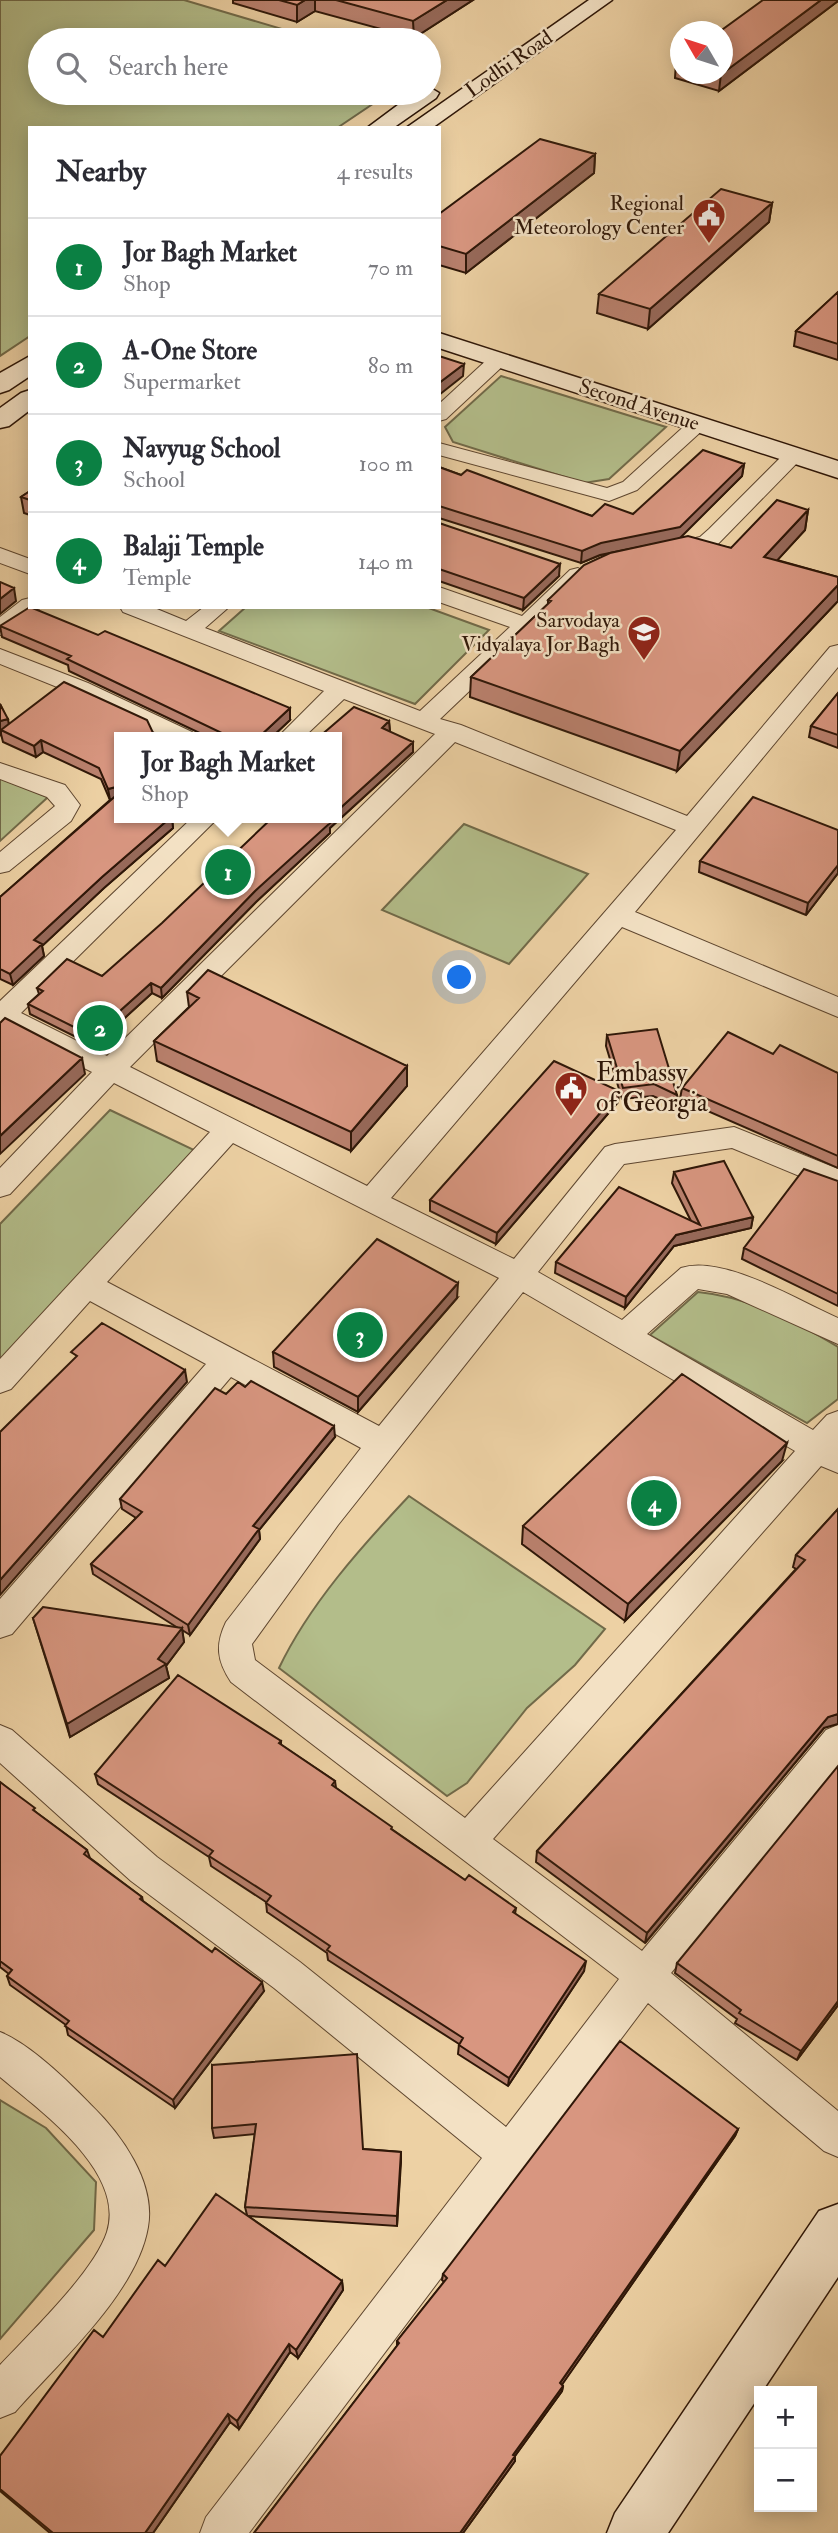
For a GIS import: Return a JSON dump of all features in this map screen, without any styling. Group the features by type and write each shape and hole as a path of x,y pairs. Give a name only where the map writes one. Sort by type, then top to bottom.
{"main road":[{"name":"Lodhi Road","path":"420,126 602,0"},
{"name":"Lodhi Road","path":"381,126 411,105"},
{"name":"Second Avenue","path":"441,341 838,470"},
{"path":"0,385 28,365"},
{"path":"0,420 28,399"},
{"path":"635,2533 838,2230"}],"street":[{"path":"441,413 498,360"},
{"path":"441,450 609,495 630,486 698,424"},
{"path":"653,554 707,542 793,456"},
{"path":"0,555 28,566"},
{"path":"425,720 526,625 591,569 555,564"},
{"path":"441,595 526,625"},
{"path":"0,628 28,607"},
{"path":"136,609 339,690 453,730 692,827"},
{"path":"189,630 215,609"},
{"path":"372,1200 618,915 838,652"},
{"path":"0,656 80,688 173,732"},
{"path":"295,732 339,690"},
{"path":"0,1186 110,1070 453,730"},
{"path":"0,771 56,791 68,805 62,815 0,864"},
{"path":"201,823 1,1015 519,1275 624,1336 831,1443 469,1840"},
{"path":"618,915 838,1008"},
{"path":"0,1380 229,1129"},
{"path":"838,1181 734,1137 620,1153 611,1158 383,1444 238,1633 234,1659 243,1671 645,1976 838,2137"},
{"path":"624,1336 692,1276 732,1283 838,1332"},
{"path":"88,1286 383,1444"},
{"path":"0,1623 227,1361"},
{"path":"0,1741 135,1861 287,1975 510,2155"},
{"path":"222,2533 645,1976 838,1741"},
{"path":"0,2050 86,2129 110,2158 127,2193 128,2229 115,2263 0,2397"}],"green space":[{"path":"0,0 184,0 278,28 28,28 28,105 371,105 340,126 28,126 28,337 0,356"},
{"path":"501,376 666,427 609,479 584,483 453,442 445,427"},
{"path":"244,609 431,609 489,630 415,704 219,631"},
{"path":"0,778 48,797 0,841"},
{"path":"464,824 588,874 509,964 382,910"},
{"path":"110,1110 194,1150 0,1361 0,1224"},
{"path":"698,1292 735,1299 771,1312 838,1347 838,1399 807,1423 650,1335"},
{"path":"409,1496 605,1629 575,1665 527,1708 467,1783 447,1796 279,1668 321,1599"},
{"path":"0,2100 46,2128 96,2182 94,2230 0,2339"}],"building":[{"path":"279,0 305,0 297,5"},
{"path":"336,0 447,0 413,21"},
{"path":"763,0 821,0 733,66 733,22"},
{"path":"540,139 595,154 466,254 441,247 441,213"},
{"path":"721,189 772,203 650,309 599,294"},
{"path":"838,292 838,344 796,331"},
{"path":"441,357 464,364 441,381"},
{"path":"703,450 744,464 680,527 601,543 582,551 441,507 441,468 461,475 467,470 592,516 605,504 633,514"},
{"name":"Sarvodaya Vidyalaya Jor Bagh","path":"777,500 808,510 764,557 838,577 838,585 680,751 471,677 551,601 548,600 584,565 610,553 688,536 731,548"},
{"path":"441,524 560,564 524,598 441,570"},
{"path":"0,582 14,588 0,599"},
{"path":"28,608 35,609 98,635 105,631 290,708 264,732 220,732 67,659 71,656 0,626"},
{"path":"64,682 147,720 153,732 114,732 114,788 108,789 99,768 41,740 34,746 1,730"},
{"path":"838,693 838,735 811,726"},
{"path":"0,704 8,719 0,721"},
{"path":"354,707 389,721 382,728 413,742 342,806 342,732 325,732"},
{"path":"114,797 114,823 164,823 34,940 42,944 10,974 0,969 0,897"},
{"path":"753,797 838,830 838,865 808,903 700,861"},
{"path":"267,823 330,823 255,891 161,988 151,983 92,1036 28,1004 43,991 37,988 67,959 102,976"},
{"path":"208,970 407,1066 351,1132 154,1041 199,998 187,992"},
{"path":"5,1018 82,1058 0,1136 0,1023"},
{"path":"657,1029 677,1095 654,1084 623,1088 607,1035"},
{"path":"728,1032 773,1054 780,1045 838,1073 838,1156 682,1088"},
{"path":"554,1061 619,1091 497,1233 430,1200"},
{"path":"724,1161 753,1217 676,1235 626,1297 556,1262 619,1187 700,1225 674,1172"},
{"path":"804,1169 838,1181 838,1294 744,1248"},
{"path":"377,1239 458,1283 358,1397 273,1352"},
{"path":"102,1323 185,1370 0,1580 0,1432 77,1356 71,1352"},
{"path":"682,1374 787,1443 628,1604 523,1526"},
{"path":"251,1381 334,1426 253,1526 259,1529 188,1625 91,1564 142,1512 120,1499 215,1388 226,1394 238,1382 245,1387"},
{"path":"838,1509 838,1714 828,1717 647,1933 537,1851 805,1560 796,1555"},
{"path":"43,1607 182,1628 158,1659 166,1664 67,1724 33,1618"},
{"path":"178,1675 281,1741 279,1743 335,1781 332,1785 392,1827 391,1829 465,1880 469,1875 516,1908 513,1912 586,1961 509,2078 459,2045 463,2038 327,1950 330,1946 266,1903 271,1896 209,1856 213,1851 95,1774"},
{"path":"838,1766 838,2001 801,2051 739,2013 741,2010 677,1963"},
{"path":"0,1782 87,1850 84,1854 142,1897 140,1899 212,1952 215,1948 262,1982 173,2100 65,2026 69,2021 7,1976 12,1970 0,1961"},
{"path":"620,2041 738,2129 560,2383 563,2386 460,2533 254,2533 447,2278 443,2274"},
{"path":"357,2054 363,2149 401,2152 397,2216 245,2207 256,2124 212,2128 212,2065"},
{"path":"216,2194 342,2281 296,2350 289,2344 237,2421 228,2414 145,2533 53,2533 0,2489 0,2456 94,2330 103,2337 158,2260 165,2266"}],"place":[{"name":"Regional Meteorology Center","path":"709,245"},
{"name":"Sarvodaya Vidyalaya Jor Bagh","path":"644,662"},
{"name":"Jor Bagh Market","path":"228,872"},
{"name":"A-One Store","path":"100,1028"},
{"name":"Embassy of Georgia","path":"571,1118"},
{"name":"Navyug School","path":"360,1335"},
{"name":"Balaji Temple","path":"654,1503"}]}
